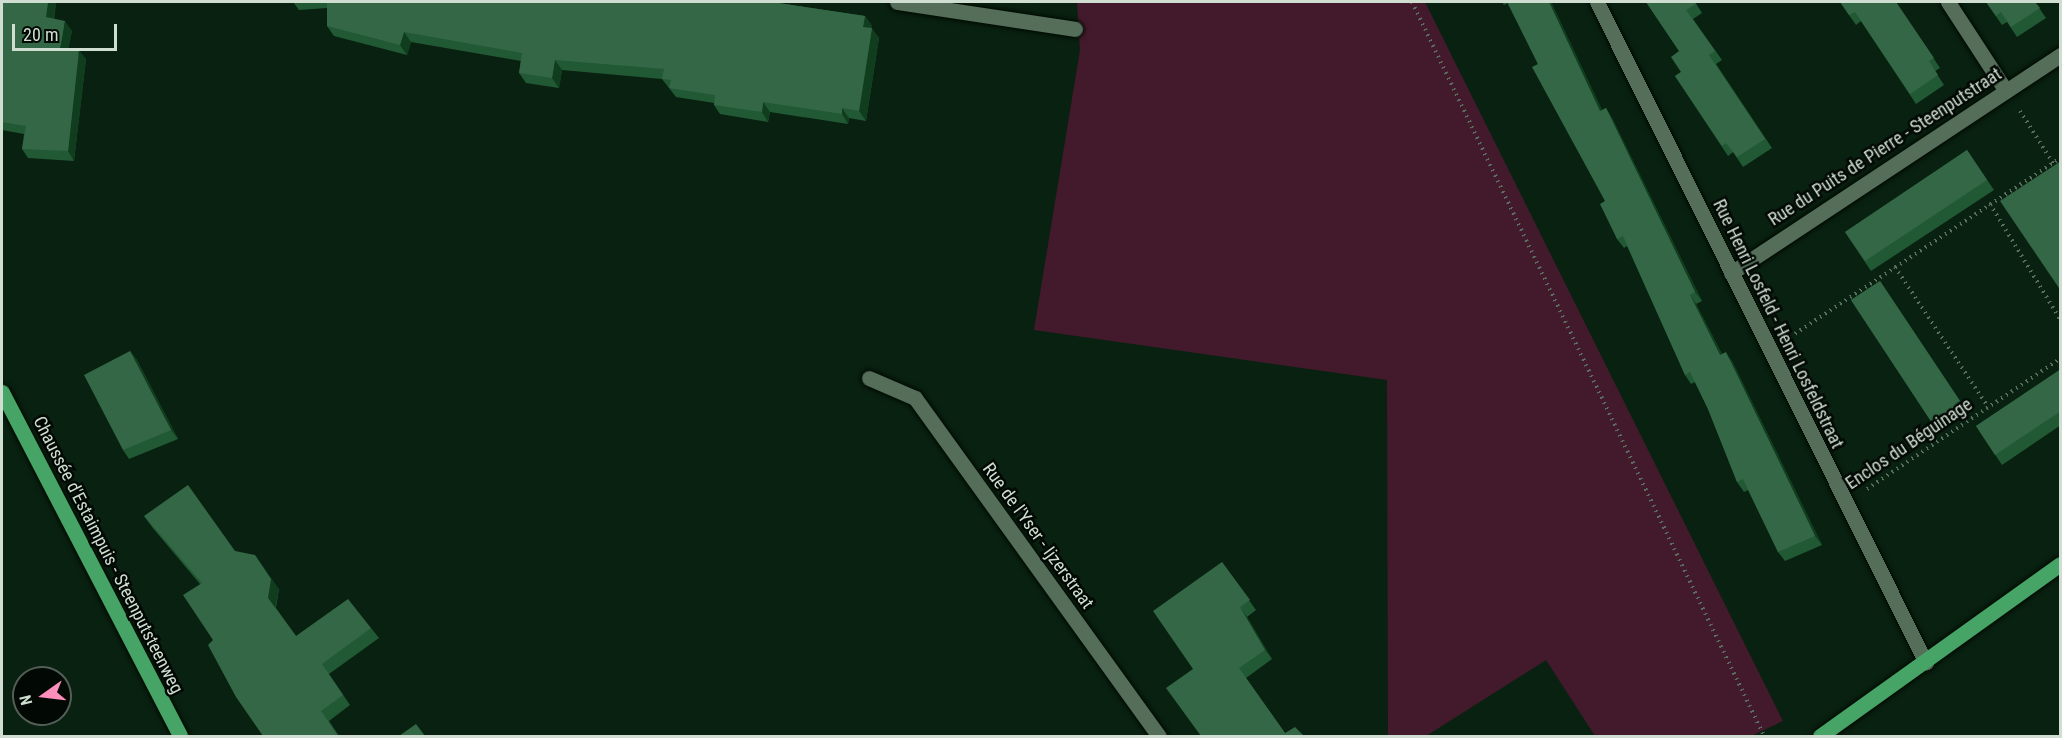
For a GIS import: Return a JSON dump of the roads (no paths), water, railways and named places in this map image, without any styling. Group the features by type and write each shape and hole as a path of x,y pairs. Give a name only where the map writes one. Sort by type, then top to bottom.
{"main road":[{"name":"Chaussée d'Estaimpuis - Steenputsteenweg","path":"2,392 180,736"},
{"path":"1820,736 1926,663 2061,564"}],"street":[{"path":"897,2 1075,29"},
{"name":"Rue Henri Losfeld - Henri Losfeldstraat","path":"1598,2 1926,663"},
{"path":"1948,2 2006,91"},
{"name":"Rue du Puits de Pierre - Steenputstraat","path":"1731,273 2061,55"},
{"name":"Rue de l'Yser - Ijzerstraat","path":"869,378 915,398 1160,736"}]}
